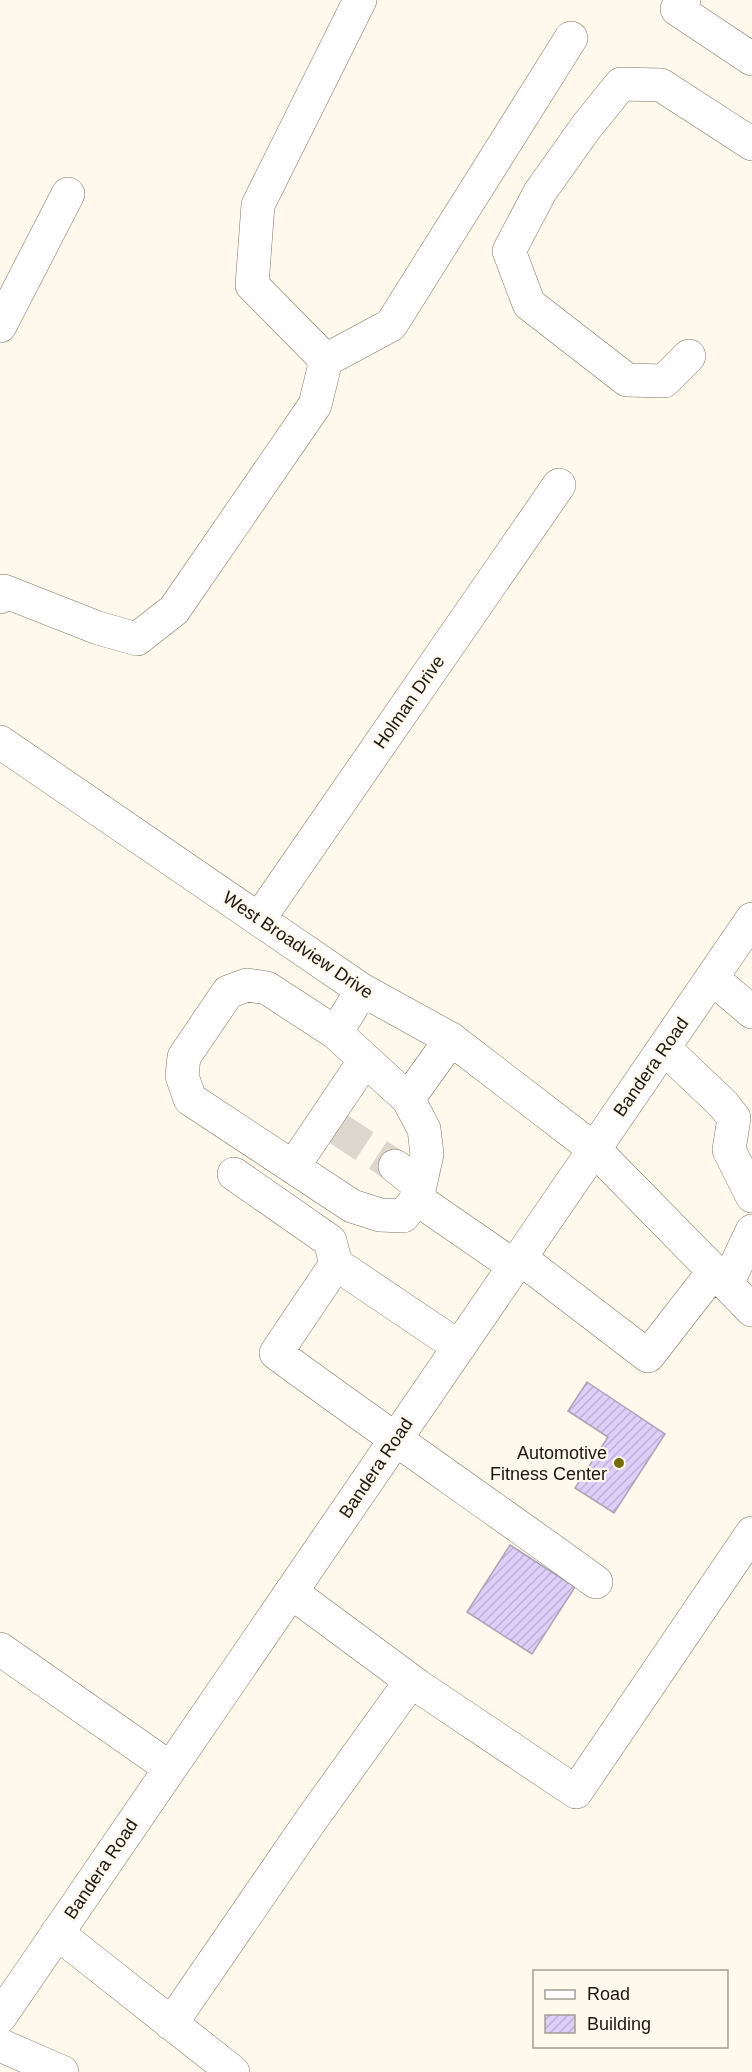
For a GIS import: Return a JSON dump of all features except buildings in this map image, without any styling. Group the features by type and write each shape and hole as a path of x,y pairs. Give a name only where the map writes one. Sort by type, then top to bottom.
{"street":[{"path":"326,360 252,285 258,205 360,0"},
{"path":"684,0 678,9 752,59"},
{"path":"1,592 98,628 137,639 174,610 315,405 326,360 391,325 571,38"},
{"path":"689,356 664,381 627,380 529,304 509,251 540,192 587,126 621,84 661,85 752,144"},
{"path":"0,326 68,194"},
{"name":"Holman Drive","path":"259,919 559,485"},
{"name":"West Broadview Drive","path":"0,742 362,990 452,1039 594,1149 752,1310"},
{"name":"Bandera Road","path":"0,2017 752,919"},
{"path":"712,978 752,1012"},
{"path":"247,985 267,988 336,1033 408,1098 424,1129 427,1154 411,1184 403,1216 380,1215 352,1206 190,1099 182,1076 184,1057 228,992 247,985"},
{"path":"336,1033 362,990"},
{"path":"408,1098 452,1039"},
{"path":"664,1048 723,1104 743,1107 729,1150 752,1196"},
{"path":"293,1167 332,1123 365,1059"},
{"path":"234,1174 330,1241 336,1264 459,1347"},
{"path":"411,1184 648,1356 720,1278 752,1232"},
{"path":"336,1264 276,1353 596,1582"},
{"path":"291,1592 411,1681 576,1792 752,1533"},
{"path":"2,1657 170,1768"},
{"path":"171,2024 311,1820 411,1681"},
{"path":"57,1934 233,2072"},
{"path":"0,2045 62,2072"}],"tunnel":[{"path":"337,1128 395,1166"}],"place":[{"name":"Automotive Fitness Center","path":"619,1463"}]}
